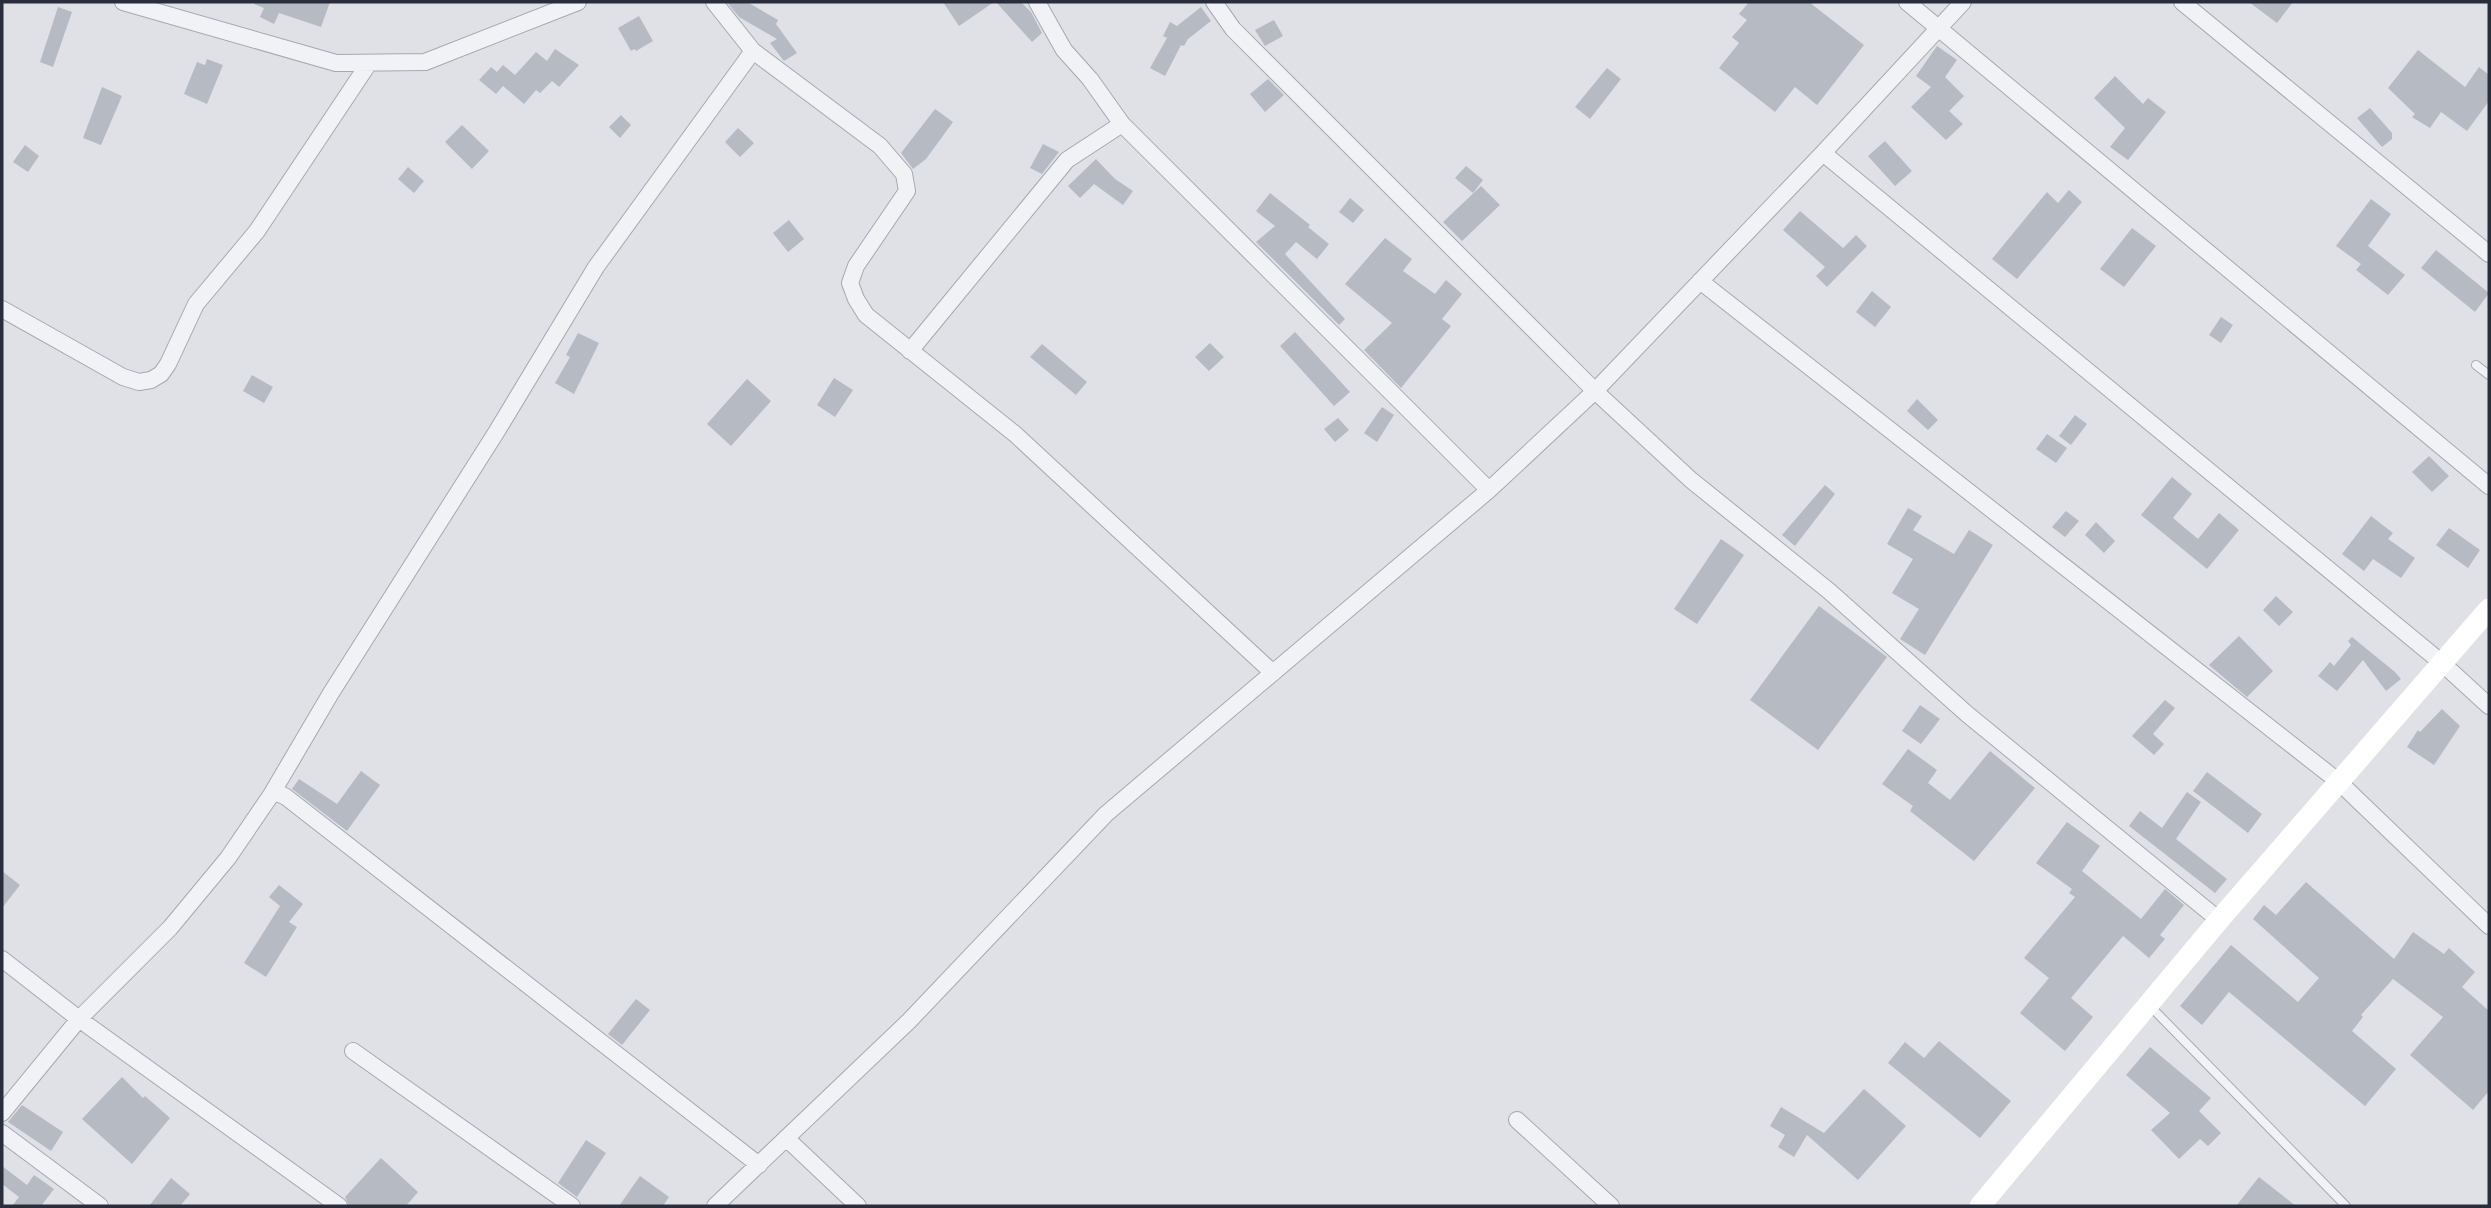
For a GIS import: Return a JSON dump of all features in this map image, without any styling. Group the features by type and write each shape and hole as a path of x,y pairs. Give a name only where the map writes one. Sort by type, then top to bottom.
{"street":[{"path":"124,2 336,63 425,62 578,2"},
{"path":"715,2 753,51 880,146 904,174 907,191 856,266 850,283 866,315 1014,434 1273,673"},
{"path":"1214,2 1233,29 1595,391 1691,480 1829,591 1967,714 2219,920"},
{"path":"1907,2 2489,486"},
{"path":"715,1206 909,1021 1106,814 1489,489 1595,391 1824,153 1963,2"},
{"path":"2182,2 2489,254"},
{"path":"1041,3 1064,50 1090,79 1122,124 1489,489"},
{"path":"2,1113 79,1019 170,928 228,858 271,796 331,693 497,431 596,267 753,51"},
{"path":"2,309 123,376 139,382 151,380 160,374 168,364 196,304 213,280 257,231 369,62"},
{"path":"910,351 1067,160 1122,124"},
{"path":"1824,153 2442,663 2489,706"},
{"path":"1700,281 2339,782 2489,926"},
{"path":"1980,1206 2219,920 2489,609"},
{"path":"271,796 278,793 286,797 759,1164"},
{"path":"2,960 79,1019 339,1206"},
{"path":"353,1051 572,1206"},
{"path":"1517,1120 1611,1206"},
{"path":"2,1133 100,1206"},
{"path":"786,1138 858,1206"}],"lane":[{"path":"2476,365 2489,375"},
{"path":"2148,1004 2346,1206"}],"building":[{"path":"254,2 330,2 321,27 279,13 274,24 260,17 264,8"},
{"path":"727,2 747,2 778,20 776,24 797,53 784,61 770,43 777,39 739,17"},
{"path":"943,2 994,2 959,26"},
{"path":"996,2 1021,2 1031,12 1042,33 1032,42"},
{"path":"1749,2 1809,2 1864,45 1817,105 1795,87 1775,112 1719,68 1739,43 1732,37 1747,20 1739,14"},
{"path":"2249,2 2293,2 2277,23"},
{"path":"58,7 72,12 53,67 40,62"},
{"path":"1201,7 1211,21 1188,39 1184,46 1181,45 1165,76 1150,68 1167,38 1163,36 1170,22 1177,26"},
{"path":"639,16 653,41 631,51 618,28"},
{"path":"1274,20 1283,36 1265,46 1255,30"},
{"path":"1937,46 1957,60 1945,77 1964,96 1949,111 1963,124 1946,140 1911,107 1931,87 1916,76"},
{"path":"555,49 579,65 559,87 552,81 540,93 536,90 524,104 503,86 496,94 479,80 491,67 497,72 503,65 515,75 536,52 547,61"},
{"path":"2418,50 2465,87 2479,67 2489,75 2489,101 2467,131 2441,112 2430,128 2412,117 2415,114 2388,88"},
{"path":"207,59 223,65 207,104 184,94 197,62 205,65"},
{"path":"1607,68 1621,79 1590,119 1575,107"},
{"path":"2115,76 2143,104 2148,98 2166,112 2128,160 2110,147 2125,128 2094,98"},
{"path":"1268,79 1284,95 1265,112 1250,94"},
{"path":"102,87 122,96 101,145 83,138"},
{"path":"2370,108 2392,133 2392,139 2382,147 2357,118"},
{"path":"935,109 953,122 926,159 913,169 901,153"},
{"path":"621,115 631,125 620,138 609,127"},
{"path":"462,125 489,151 472,169 445,142"},
{"path":"738,128 754,143 740,157 725,142"},
{"path":"1885,141 1912,171 1895,186 1868,156"},
{"path":"1043,144 1059,152 1042,174 1030,168"},
{"path":"25,145 39,156 28,172 13,162"},
{"path":"1096,159 1115,179 1133,191 1123,205 1094,184 1080,198 1068,186"},
{"path":"1466,166 1483,180 1473,193 1455,178"},
{"path":"408,167 424,181 414,193 398,179"},
{"path":"1481,186 1500,205 1462,241 1443,222"},
{"path":"2069,190 2082,202 2017,279 1992,259 2047,192 2058,203"},
{"path":"1270,193 1329,244 1317,259 1296,242 1285,254 1345,319 1339,325 1256,242 1275,226 1256,211"},
{"path":"1350,198 1364,210 1353,223 1339,212"},
{"path":"2371,199 2391,214 2368,246 2405,275 2388,295 2356,270 2361,264 2336,246"},
{"path":"1800,211 1843,248 1856,235 1867,246 1827,287 1816,276 1825,267 1783,230"},
{"path":"789,220 804,239 788,252 773,233"},
{"path":"2132,228 2156,246 2124,287 2100,269"},
{"path":"1385,238 1412,259 1403,271 1435,294 1446,280 1462,294 1442,319 1451,326 1401,388 1364,350 1392,323 1345,284"},
{"path":"2436,250 2489,293 2475,312 2421,268"},
{"path":"1872,291 1891,307 1875,327 1856,312"},
{"path":"2221,317 2233,325 2221,343 2209,335"},
{"path":"1295,332 1350,392 1334,406 1280,346"},
{"path":"578,333 599,343 574,394 555,383 570,357 566,355"},
{"path":"1210,343 1224,357 1209,371 1195,357"},
{"path":"1042,344 1087,382 1076,395 1030,357"},
{"path":"252,375 273,387 264,403 243,391"},
{"path":"834,378 853,390 835,417 817,405"},
{"path":"747,379 771,401 731,446 707,424"},
{"path":"1917,399 1938,420 1928,430 1907,411"},
{"path":"1382,407 1394,415 1377,442 1364,433"},
{"path":"2075,415 2087,424 2071,445 2059,436"},
{"path":"1338,418 1349,430 1335,442 1324,429"},
{"path":"2047,434 2067,448 2056,463 2036,449"},
{"path":"2429,456 2449,476 2432,492 2412,472"},
{"path":"2172,477 2192,494 2173,518 2198,539 2219,513 2239,530 2207,569 2141,515"},
{"path":"1825,485 1835,494 1795,546 1782,535"},
{"path":"1908,508 1922,516 1913,530 1954,554 1969,530 1993,545 1925,655 1900,639 1919,609 1892,593 1913,559 1887,544"},
{"path":"2066,511 2079,521 2065,537 2052,527"},
{"path":"2371,516 2393,533 2388,539 2415,558 2401,578 2373,559 2364,571 2342,554"},
{"path":"2096,522 2115,541 2104,553 2085,535"},
{"path":"2449,528 2480,550 2468,568 2436,545"},
{"path":"1721,539 1744,555 1697,624 1674,609"},
{"path":"2276,596 2293,612 2279,626 2263,610"},
{"path":"1819,606 1887,657 1818,750 1750,700"},
{"path":"2239,636 2273,671 2247,697 2209,665"},
{"path":"2352,637 2401,679 2386,691 2363,660 2337,691 2318,676 2330,662 2334,666 2351,645 2348,641"},
{"path":"2165,700 2175,708 2153,734 2164,744 2154,755 2132,736"},
{"path":"1920,705 1940,719 1921,744 1902,731"},
{"path":"2442,709 2460,726 2434,765 2407,747 2418,730 2420,732"},
{"path":"1908,749 1937,770 1928,783 1950,800 1990,751 2035,788 1974,861 1910,811 1913,806 1882,784"},
{"path":"361,771 380,785 347,831 292,789 299,779 337,804"},
{"path":"2207,772 2262,814 2248,833 2193,791"},
{"path":"2187,792 2201,802 2176,839 2227,879 2215,893 2129,826 2140,811 2162,828"},
{"path":"2067,822 2100,846 2082,871 2141,919 2165,889 2184,905 2160,935 2165,939 2149,958 2123,936 2071,998 2093,1017 2065,1051 2020,1013 2049,978 2024,958 2075,897 2069,893 2072,889 2036,863"},
{"path":"2,871 20,885 2,908"},
{"path":"2306,882 2394,959 2413,932 2444,954 2449,948 2475,972 2462,987 2489,1011 2489,1091 2473,1110 2410,1055 2443,1017 2393,979 2361,1015 2363,1017 2352,1031 2396,1069 2365,1106 2229,992 2202,1025 2180,1006 2231,945 2298,1002 2319,978 2253,919 2264,905 2276,915"},
{"path":"279,885 303,904 289,922 297,927 266,977 244,963 280,906 269,897"},
{"path":"636,999 650,1010 622,1045 608,1034"},
{"path":"1939,1041 2011,1101 1980,1138 1888,1063 1905,1042 1924,1058"},
{"path":"2150,1047 2211,1098 2199,1111 2221,1133 2208,1146 2200,1139 2179,1159 2151,1130 2170,1113 2126,1075"},
{"path":"122,1077 143,1098 145,1096 170,1118 132,1164 82,1119"},
{"path":"1864,1089 1906,1126 1858,1180 1807,1135 1794,1157 1778,1147 1785,1135 1770,1126 1781,1107 1824,1133"},
{"path":"22,1105 63,1132 51,1151 8,1122"},
{"path":"586,1140 606,1153 577,1197 558,1183"},
{"path":"381,1158 418,1192 406,1206 349,1206 345,1197"},
{"path":"2,1166 27,1185 34,1175 54,1189 41,1206 12,1206 19,1197 2,1184"},
{"path":"640,1176 669,1197 663,1206 619,1206"},
{"path":"2259,1177 2296,1206 2236,1206"},
{"path":"171,1178 190,1194 180,1206 149,1206"}]}
